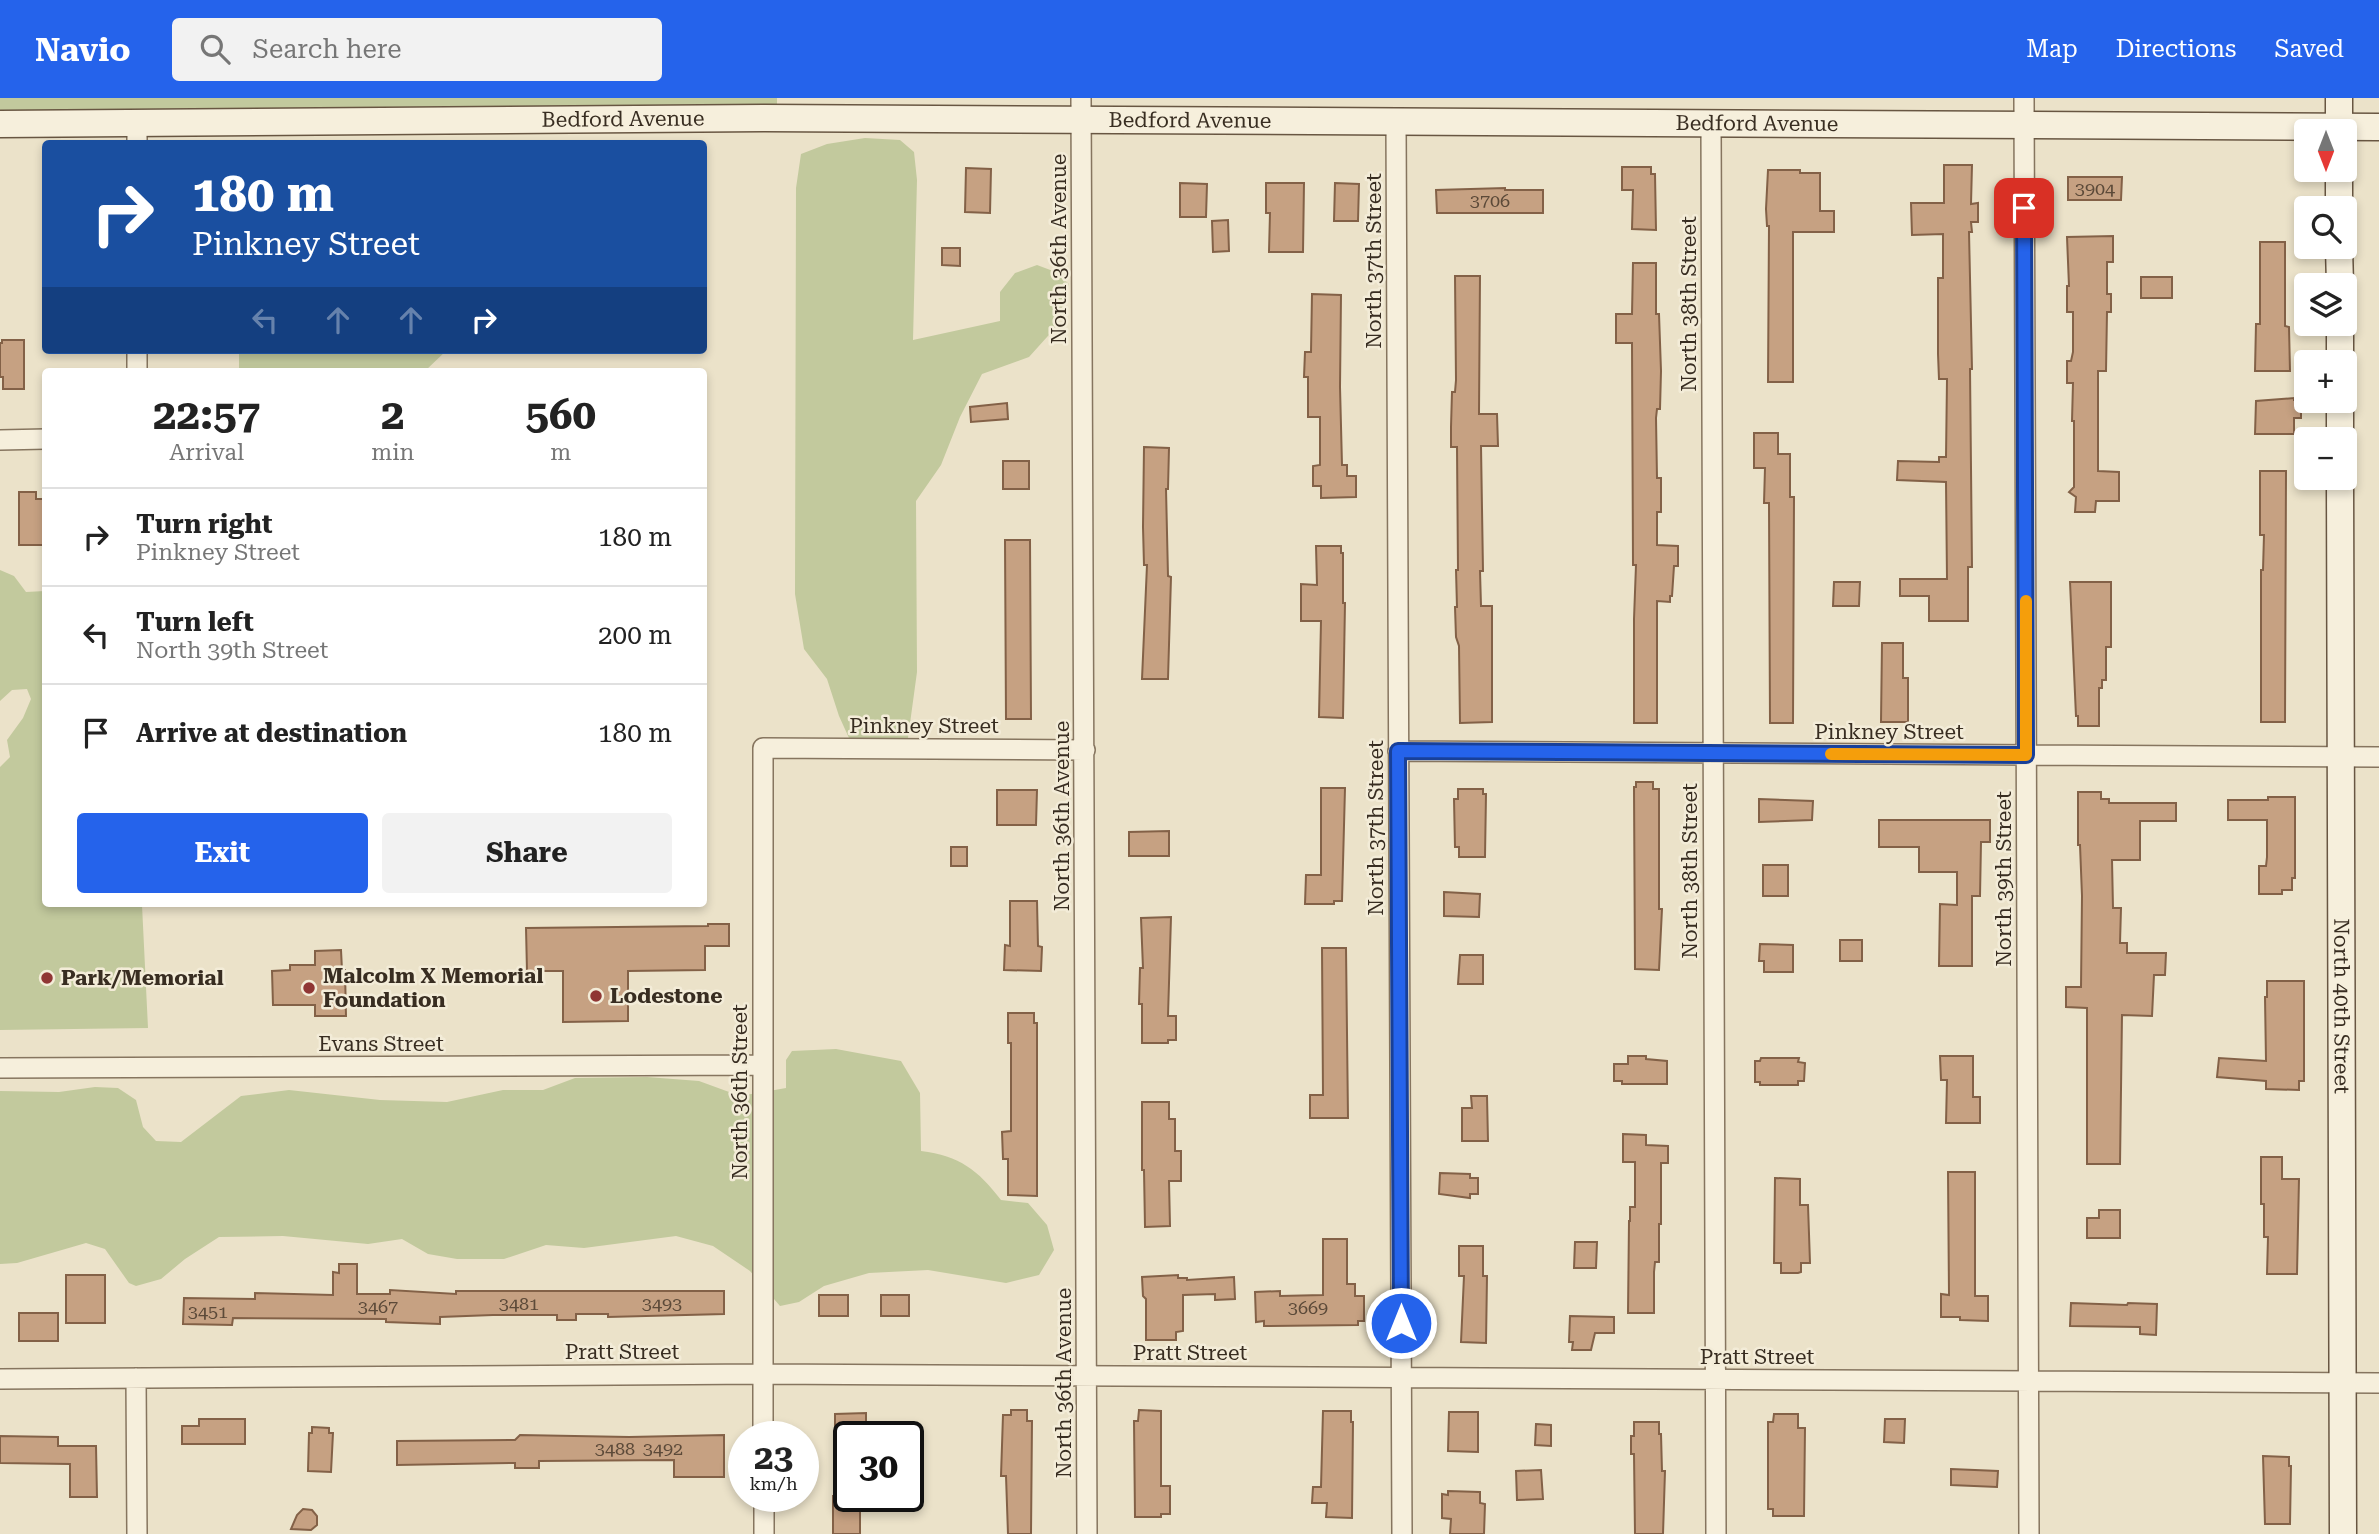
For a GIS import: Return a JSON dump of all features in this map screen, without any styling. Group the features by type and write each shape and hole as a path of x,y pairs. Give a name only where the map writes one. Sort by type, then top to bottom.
{"street":[{"name":"North 39th Street","path":"2024,98 2029,1534"},
{"path":"2339,98 2339,119"},
{"name":"Bedford Avenue","path":"0,124 137,133 562,118 1081,109 1396,122 2294,129"},
{"name":"North 36th Avenue","path":"1081,109 1087,1534"},
{"name":"North 37th Street","path":"1396,122 1402,1534"},
{"name":"North 38th Street","path":"1711,124 1716,1534"},
{"name":"Bedford Avenue","path":"2357,128 2379,127"},
{"path":"0,440 42,439"},
{"name":"North 40th Street","path":"2340,490 2343,1534"},
{"name":"Pinkney Street","path":"763,748 1084,750"},
{"name":"North 36th Street","path":"763,748 763,1421"},
{"name":"Pinkney Street","path":"1398,751 2379,757"},
{"name":"Evans Street","path":"0,1068 763,1065"},
{"name":"Pratt Street","path":"0,1379 763,1374 2379,1383"},
{"path":"136,1378 138,1534"},
{"path":"764,1512 764,1534"}],"green space":[{"path":"0,98 777,98 777,107 0,113"},
{"path":"865,138 900,140 914,152 917,180 913,340 1000,321 1000,292 1015,273 1037,265 1053,271 1069,284 1056,327 1029,357 982,374 960,417 941,465 916,501 917,672 908,738 871,744 849,738 827,679 804,649 795,594 796,188 801,154 827,144"},
{"path":"239,354 443,354 428,368 239,368"},
{"path":"0,570 14,576 26,592 42,591 42,907 142,907 148,1028 0,1030 0,767 10,757 7,740 23,718 31,699 27,689 12,690 0,701"},
{"path":"836,1049 901,1061 920,1093 921,1151 935,1153 967,1166 984,1180 1001,1200 1028,1203 1047,1225 1054,1250 1039,1275 1006,1283 928,1270 869,1273 824,1286 799,1302 780,1306 750,1271 713,1246 676,1236 584,1248 546,1245 504,1259 457,1259 428,1254 402,1239 368,1244 283,1236 219,1237 185,1259 161,1279 136,1286 129,1283 105,1249 86,1243 17,1263 0,1264 0,1091 59,1092 95,1087 118,1088 136,1100 143,1127 156,1141 181,1142 241,1096 289,1090 380,1100 447,1102 503,1090 543,1090 575,1078 647,1077 699,1081 740,1096 786,1088 786,1060 792,1051"}],"building":[{"path":"1944,165 1972,165 1971,204 1978,203 1978,222 1971,222 1972,232 1969,232 1972,567 1968,567 1968,621 1929,621 1929,596 1900,596 1900,579 1947,579 1946,482 1897,480 1898,461 1939,462 1939,457 1946,457 1947,379 1939,379 1938,354 1938,278 1943,278 1943,234 1912,235 1911,203 1944,203"},
{"path":"1622,167 1651,167 1651,174 1655,174 1656,230 1632,229 1633,190 1622,190"},
{"path":"966,168 991,169 990,213 965,212"},
{"path":"1768,170 1820,173 1820,211 1834,211 1834,232 1793,232 1793,382 1768,382"},
{"path":"2068,177 2122,177 2121,200 2068,200"},
{"path":"1180,183 1207,184 1206,217 1180,217"},
{"path":"1266,183 1304,183 1303,252 1269,252 1270,213 1266,213"},
{"path":"1335,183 1359,184 1358,221 1334,221"},
{"path":"1436,190 1543,190 1543,213 1437,213"},
{"path":"1228,220 1229,251 1213,252 1212,221"},
{"path":"2113,236 2113,262 2107,262 2107,294 2111,294 2111,312 2107,312 2106,371 2098,371 2098,471 2119,472 2119,501 2096,501 2095,512 2075,512 2076,497 2069,492 2074,487 2074,421 2073,383 2067,383 2067,361 2071,361 2073,352 2073,312 2067,312 2067,237"},
{"path":"2260,242 2285,242 2285,326 2289,327 2290,371 2255,371 2256,324 2260,324"},
{"path":"942,248 960,248 960,266 942,265"},
{"path":"1633,263 1656,263 1656,314 1659,314 1661,371 1660,409 1657,409 1656,418 1657,478 1661,478 1657,545 1678,546 1678,566 1674,566 1670,602 1657,601 1657,723 1634,723 1636,565 1633,565 1632,343 1616,343 1616,314 1632,314"},
{"path":"1455,276 1480,276 1479,414 1497,414 1498,446 1481,446 1481,606 1492,606 1492,722 1460,723 1459,646 1455,607 1458,570 1457,447 1451,447 1452,392 1455,392 1456,380"},
{"path":"2141,277 2172,277 2172,298 2141,298"},
{"path":"1312,294 1341,295 1342,465 1347,465 1347,476 1356,476 1356,497 1321,498 1321,486 1313,486 1313,466 1320,465 1320,417 1308,417 1308,377 1304,377 1305,352 1311,352"},
{"path":"2,340 24,340 24,389 3,389 3,377 0,377"},
{"path":"2294,398 2294,413 2301,413 2301,418 2294,418 2294,434 2255,434 2256,401"},
{"path":"1007,403 1008,419 971,422 970,407"},
{"path":"1754,433 1778,433 1778,454 1790,454 1790,497 1794,497 1793,723 1770,723 1769,503 1764,503 1765,468 1754,468"},
{"path":"1144,447 1169,448 1166,489 1168,576 1171,577 1168,679 1142,679 1147,565 1144,565 1143,527"},
{"path":"1003,461 1029,461 1029,489 1003,489"},
{"path":"2260,471 2286,471 2285,722 2261,722 2261,570 2264,535 2260,535"},
{"path":"19,492 36,492 36,499 42,499 42,545 19,545"},
{"path":"1005,540 1030,540 1031,719 1006,719"},
{"path":"1316,546 1341,546 1343,553 1343,718 1319,717 1321,621 1301,621 1301,584 1317,585"},
{"path":"1834,582 1860,582 1859,606 1833,606"},
{"path":"2070,582 2111,582 2111,647 2106,647 2106,680 2102,680 2102,688 2099,688 2099,726 2078,726"},
{"path":"1882,643 1903,643 1903,678 1908,678 1908,722 1881,722"},
{"path":"1636,782 1653,782 1653,789 1659,789 1659,909 1662,909 1659,970 1635,969"},
{"path":"1321,788 1345,788 1342,901 1334,901 1334,904 1305,904 1306,875 1321,875"},
{"path":"1458,789 1483,789 1483,794 1486,794 1485,857 1459,857 1459,847 1455,847 1454,799 1458,799"},
{"path":"997,790 1037,790 1036,825 997,825"},
{"path":"2078,792 2101,792 2101,799 2109,799 2109,803 2176,803 2176,821 2140,821 2140,860 2112,860 2113,908 2121,908 2120,943 2127,943 2127,953 2166,953 2165,975 2154,975 2152,1016 2122,1015 2120,1164 2087,1164 2087,1008 2066,1007 2066,987 2081,987 2082,896"},
{"path":"2268,797 2295,797 2295,878 2292,878 2292,890 2282,890 2282,894 2259,894 2259,866 2266,866 2267,857 2267,820 2228,820 2228,800 2268,800"},
{"path":"1759,799 1813,801 1812,820 1759,822"},
{"path":"1879,820 1990,820 1990,842 1981,842 1980,896 1972,896 1972,966 1939,966 1940,904 1957,905 1957,872 1919,872 1919,847 1879,847"},
{"path":"1169,831 1169,856 1129,856 1129,832"},
{"path":"951,847 967,847 967,866 951,866"},
{"path":"1763,865 1788,865 1788,896 1763,896"},
{"path":"1444,892 1480,894 1479,917 1444,916"},
{"path":"1010,901 1037,901 1038,946 1042,947 1041,971 1004,970 1005,945 1010,946"},
{"path":"1171,917 1168,1016 1176,1016 1176,1040 1168,1040 1168,1043 1142,1043 1142,1004 1139,1004 1140,968 1143,968 1141,918"},
{"name":"Lodestone","path":"729,924 729,946 705,946 705,970 628,971 628,1021 563,1022 563,971 527,971 526,928"},
{"path":"1840,940 1862,940 1862,961 1840,961"},
{"path":"1760,944 1793,945 1793,972 1764,972 1764,961 1759,961"},
{"path":"1322,948 1346,948 1348,1118 1310,1118 1310,1095 1323,1095"},
{"name":"Malcolm X Memorial Foundation","path":"341,950 342,970 345,970 346,1016 315,1016 315,1005 273,1005 272,971 290,970 290,965 315,965 315,951"},
{"path":"1460,955 1483,955 1483,984 1458,984"},
{"path":"2267,981 2304,981 2304,1081 2299,1081 2299,1090 2266,1089 2266,1081 2217,1077 2219,1058 2266,1061"},
{"path":"1008,1013 1034,1013 1034,1023 1037,1023 1037,1196 1008,1195 1008,1159 1003,1159 1002,1132 1011,1131 1011,1043 1008,1043"},
{"path":"1628,1056 1646,1056 1646,1059 1667,1061 1667,1084 1622,1084 1622,1081 1614,1081 1614,1064 1628,1064"},
{"path":"1940,1056 1973,1056 1973,1097 1980,1097 1980,1123 1946,1123 1947,1080 1941,1080"},
{"path":"1761,1058 1799,1058 1798,1062 1805,1063 1804,1081 1798,1081 1798,1085 1760,1085 1760,1082 1755,1082 1755,1061 1760,1061"},
{"path":"1471,1096 1487,1096 1488,1141 1462,1141 1462,1108 1472,1108"},
{"path":"1142,1102 1169,1102 1169,1119 1175,1119 1175,1151 1181,1151 1181,1181 1169,1181 1170,1226 1145,1227"},
{"path":"1623,1134 1646,1135 1646,1145 1668,1146 1668,1163 1661,1163 1661,1224 1659,1262 1655,1262 1654,1272 1654,1313 1628,1313 1629,1221 1630,1207 1635,1207 1635,1162 1623,1162"},
{"path":"2261,1157 2282,1157 2282,1179 2299,1179 2297,1274 2267,1274 2268,1237 2264,1237 2264,1204 2261,1204"},
{"path":"1948,1172 1975,1172 1975,1296 1988,1296 1988,1321 1941,1317 1941,1294 1949,1295"},
{"path":"1440,1173 1470,1174 1470,1178 1478,1178 1478,1194 1470,1194 1470,1198 1439,1194"},
{"path":"1775,1178 1800,1179 1800,1205 1808,1205 1810,1263 1801,1263 1801,1272 1798,1273 1781,1273 1781,1263 1774,1263"},
{"path":"2099,1210 2120,1210 2120,1238 2087,1238 2087,1218 2099,1218"},
{"path":"1323,1239 1347,1239 1347,1284 1355,1284 1355,1296 1364,1296 1364,1321 1358,1321 1358,1325 1264,1326 1264,1321 1256,1322 1255,1292 1280,1291 1280,1296 1323,1295"},
{"path":"1575,1242 1597,1242 1596,1268 1574,1268"},
{"path":"1459,1246 1483,1246 1483,1276 1487,1276 1486,1343 1461,1342 1464,1276 1459,1276"},
{"path":"339,1264 357,1264 357,1294 390,1294 390,1290 456,1294 456,1291 724,1291 724,1314 608,1317 608,1314 576,1314 576,1320 557,1320 557,1315 493,1315 440,1317 440,1324 386,1322 386,1319 233,1318 232,1325 183,1324 184,1298 255,1299 255,1293 333,1295 333,1272 339,1273"},
{"path":"66,1275 105,1275 105,1323 66,1323"},
{"path":"1178,1275 1178,1278 1187,1280 1234,1277 1235,1299 1215,1300 1215,1294 1183,1295 1183,1331 1176,1332 1176,1340 1146,1340 1146,1299 1143,1296 1142,1277"},
{"path":"819,1295 848,1295 848,1316 819,1316"},
{"path":"881,1295 909,1295 909,1316 881,1316"},
{"path":"2071,1303 2157,1304 2156,1335 2140,1334 2140,1327 2070,1326"},
{"path":"19,1313 58,1313 58,1341 19,1341"},
{"path":"1570,1316 1614,1317 1614,1333 1595,1333 1591,1350 1572,1350 1573,1342 1569,1342"},
{"path":"1011,1410 1027,1410 1027,1421 1032,1421 1031,1534 1008,1534 1006,1476 1001,1476 1003,1415 1011,1415"},
{"path":"1139,1410 1161,1411 1161,1486 1170,1486 1170,1514 1161,1514 1161,1517 1135,1517 1134,1421 1138,1421"},
{"path":"1323,1411 1351,1411 1352,1518 1326,1517 1327,1503 1312,1503 1313,1487 1321,1487"},
{"path":"1449,1412 1478,1412 1478,1452 1448,1451"},
{"path":"866,1413 866,1421 835,1421 835,1414"},
{"path":"1774,1414 1798,1414 1798,1428 1805,1428 1804,1516 1773,1516 1773,1509 1768,1509 1768,1422 1773,1422"},
{"path":"199,1419 245,1419 245,1444 182,1444 182,1426 199,1426"},
{"path":"1885,1419 1905,1419 1904,1443 1884,1442"},
{"path":"1634,1422 1659,1422 1662,1471 1665,1471 1663,1534 1635,1534 1634,1454 1631,1454"},
{"path":"1536,1424 1551,1425 1551,1446 1535,1445"},
{"path":"312,1427 329,1428 329,1433 333,1433 331,1472 308,1471 309,1433 312,1433"},
{"path":"520,1435 724,1435 724,1477 674,1477 674,1460 539,1461 539,1468 515,1468 515,1463 397,1465 397,1441 515,1440"},
{"path":"0,1436 58,1437 58,1446 96,1446 97,1497 70,1497 70,1464 0,1463"},
{"path":"2263,1456 2289,1457 2290,1524 2265,1524"},
{"path":"1951,1469 1998,1471 1997,1487 1951,1485"},
{"path":"1541,1470 1543,1499 1517,1500 1516,1471"},
{"path":"1448,1491 1480,1492 1480,1503 1485,1504 1484,1534 1450,1534 1451,1519 1442,1518 1442,1494 1448,1495"},
{"path":"303,1509 312,1510 317,1516 317,1525 311,1530 291,1529 297,1515"},
{"path":"833,1512 860,1512 860,1534 833,1534"}],"slow traffic":[{"path":"1831,754 2026,755 2026,601"}],"place":[{"name":"Park/Memorial","path":"47,978"},
{"name":"Malcolm X Memorial Foundation","path":"309,988"},
{"name":"Lodestone","path":"596,996"}],"route":[{"path":"1401,1323 1398,751 2026,755 2024,208"}]}
